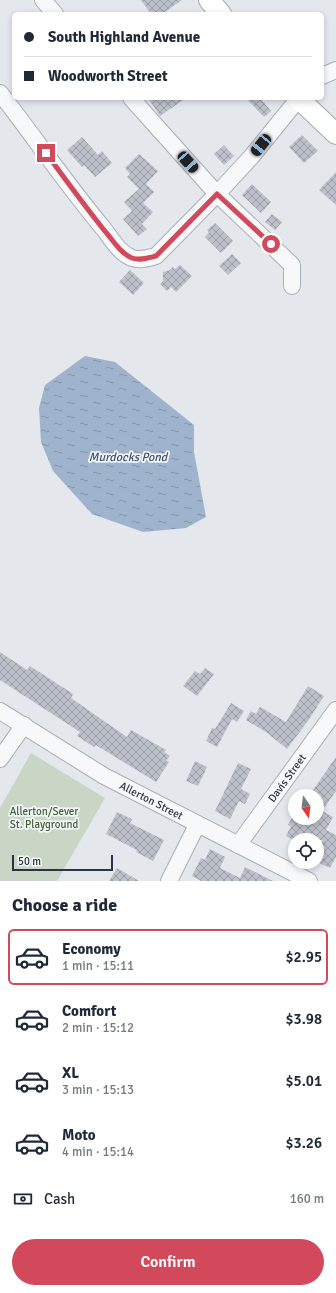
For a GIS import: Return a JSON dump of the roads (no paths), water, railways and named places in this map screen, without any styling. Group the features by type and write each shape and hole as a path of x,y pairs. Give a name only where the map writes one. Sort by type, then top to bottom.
{"main road":[{"path":"209,0 219,12"},
{"path":"301,100 336,134"}],"street":[{"path":"43,0 53,12"},
{"path":"324,75 336,70"},
{"path":"0,93 82,203 122,252 132,258 138,259 156,256 252,156 297,100"},
{"path":"133,100 217,194 292,265 292,286"},
{"name":"Davis Street","path":"238,845 336,710"},
{"name":"Allerton Street","path":"0,711 104,776 197,825 309,881"},
{"path":"0,759 24,725"},
{"path":"169,881 197,825"}],"water":[{"name":"Murdocks Pond","path":"85,356 115,362 194,425 194,452 206,517 186,528 143,532 92,514 53,471 41,442 39,408 45,385"}],"park label":[{"name":"Allerton/Sever St. Playground","path":"44,817"}]}
